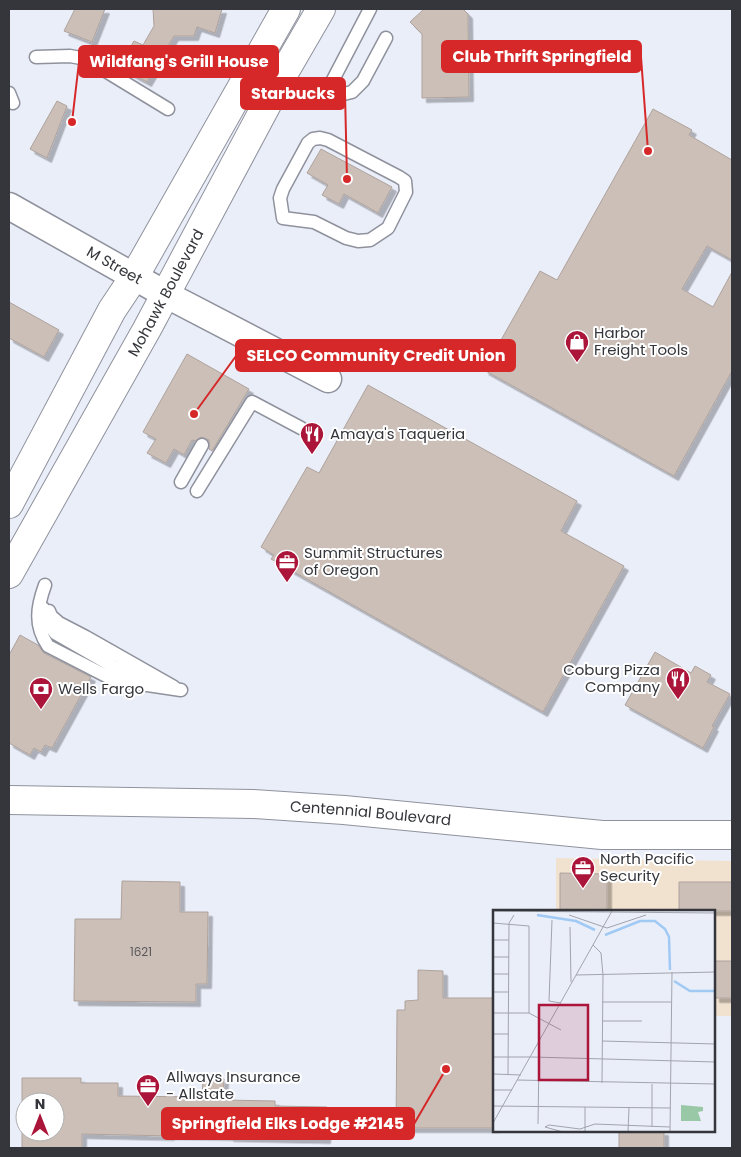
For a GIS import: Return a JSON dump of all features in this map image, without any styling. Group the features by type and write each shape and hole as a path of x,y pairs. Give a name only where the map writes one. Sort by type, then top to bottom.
{"main road":[{"path":"9,504 112,310 134,277 286,9"},
{"name":"Mohawk Boulevard","path":"9,574 166,294 281,78 321,9"},
{"name":"Centennial Boulevard","path":"9,800 253,804 344,810 602,835 732,835"}],"street":[{"name":"M Street","path":"9,206 134,277 328,379"}],"lane":[{"path":"370,9 329,97 352,92 363,81 386,38"},
{"path":"36,57 70,56 86,59 168,109"},
{"path":"320,138 328,140 399,176 405,181 406,192 388,228 370,240 358,241 346,238 314,222 283,218 280,198 283,189 308,143 313,140 320,138"},
{"path":"197,491 248,399 301,428"},
{"path":"181,482 202,445"},
{"path":"45,585 46,606 51,616 59,623 181,690 114,680 48,646 42,636 38,606 45,585"}],"shaded area":[{"path":"556,858 732,861 732,1016 716,1016 716,910 556,910"}],"building":[{"path":"75,9 105,9 92,42 64,31"},
{"path":"153,9 222,9 215,33 197,27 194,36 174,36 147,82 119,67 134,41 143,45 154,26"},
{"path":"424,9 463,9 468,14 469,97 422,98 422,34 410,22"},
{"path":"57,101 67,106 47,158 30,149"},
{"path":"653,109 692,130 689,135 732,160 732,260 707,246 682,289 713,307 732,272 732,371 674,476 484,370 540,271 557,280"},
{"path":"321,149 392,187 378,213 344,194 339,204 322,195 328,185 307,173"},
{"path":"9,302 59,330 44,357 9,338"},
{"path":"187,354 249,389 212,451 209,449 209,440 201,437 195,441 192,440 184,455 174,449 166,463 147,453 156,439 143,432"},
{"path":"368,385 577,501 561,531 624,566 543,712 271,559 274,555 261,547 307,467 319,473"},
{"name":"Wells Fargo","path":"20,635 38,645 44,653 91,677 52,748 45,745 41,752 34,748 30,755 9,743 9,655"},
{"name":"Coburg Pizza Company","path":"655,652 691,673 695,666 711,675 707,682 730,694 712,726 714,727 703,748 625,705"},
{"path":"560,873 607,874 607,910 560,910"},
{"path":"122,881 180,882 180,912 208,912 207,984 196,984 196,1002 74,1001 75,919 121,919"},
{"path":"679,882 732,882 732,911 679,910"},
{"path":"716,961 732,961 732,998 716,998"},
{"path":"418,970 443,971 443,998 493,998 493,1128 396,1128 397,1010 405,1010 405,1001 418,1000"},
{"path":"22,1078 81,1078 81,1083 118,1083 118,1096 202,1097 203,1078 224,1079 223,1100 275,1101 275,1106 327,1107 326,1139 82,1134 82,1148 22,1148 22,1142 65,1142 65,1092 22,1092"},
{"path":"619,1132 664,1132 664,1148 619,1148"}],"place":[{"name":"Wildfang's Grill House","path":"72,122"},
{"name":"Club Thrift Springfield","path":"648,151"},
{"name":"Starbucks","path":"347,179"},
{"name":"Harbor Freight Tools","path":"577,363"},
{"name":"SELCO Community Credit Union","path":"194,414"},
{"name":"Amaya's Taqueria","path":"312,455"},
{"name":"Summit Structures of Oregon","path":"287,583"},
{"name":"Coburg Pizza Company","path":"678,700"},
{"name":"Wells Fargo","path":"41,710"},
{"name":"North Pacific Security","path":"583,889"},
{"name":"Springfield Elks Lodge #2145","path":"446,1069"},
{"name":"Allways Insurance - Allstate","path":"148,1107"}]}
